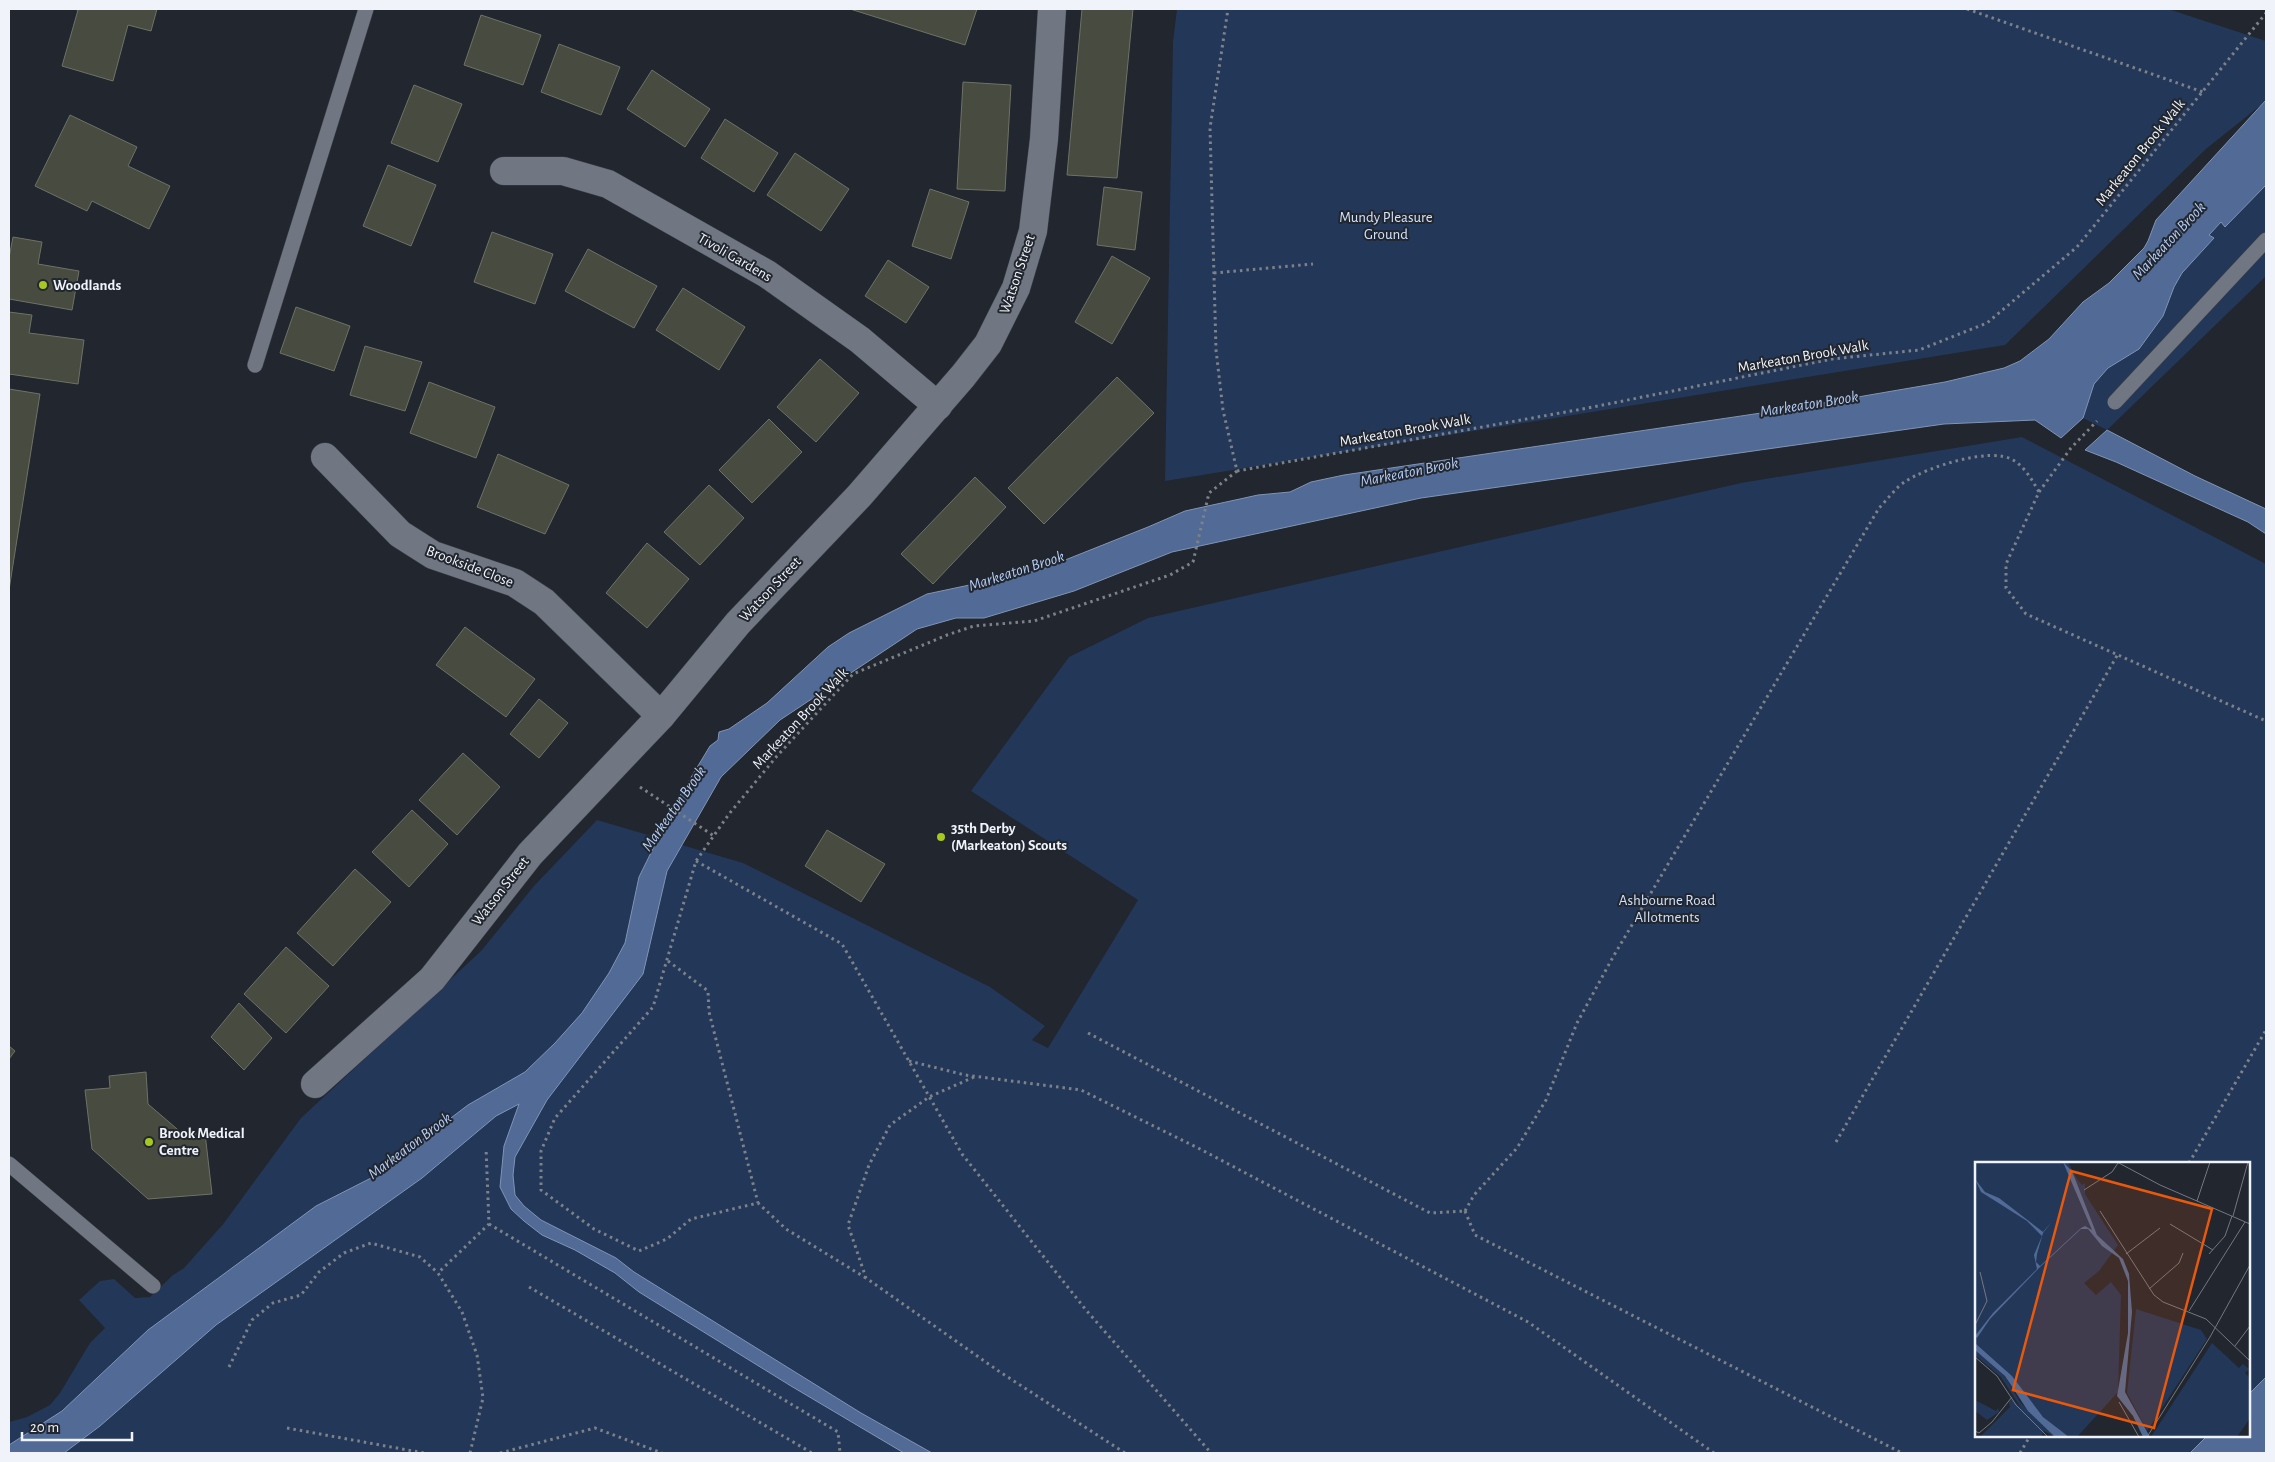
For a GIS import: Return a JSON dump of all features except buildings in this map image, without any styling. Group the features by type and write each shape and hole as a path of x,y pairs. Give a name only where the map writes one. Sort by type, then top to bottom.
{"street":[{"name":"Watson Street","path":"315,1084 432,979 530,854 661,716 738,623 858,496 938,406 988,344 1006,310 1025,261 1033,230 1039,186 1052,9"},
{"name":"Tivoli Gardens","path":"504,171 563,171 608,184 767,274 860,340 938,406"},
{"name":"Brookside Close","path":"325,457 400,534 433,555 516,583 544,602 661,716"}],"lane":[{"path":"255,365 366,9"},
{"path":"2115,402 2265,244"},
{"path":"9,1164 153,1286"}],"path":[{"path":"1228,9 1210,128 1216,350 1223,410 1237,471"},
{"path":"1967,9 2203,92"},
{"name":"Markeaton Brook Walk","path":"696,861 777,756 853,674 946,635 974,626 1034,621 1170,575 1193,562 1209,494 1237,471 1578,410 1832,360 1919,350 1987,323 2077,247 2266,13"},
{"path":"1214,273 1313,264"},
{"path":"2115,402 2071,448 2040,492 2006,564 2006,588 2026,614 2266,721"},
{"path":"1464,1211 1474,1195 1517,1148 1546,1100 1576,1024 1613,956 1878,508 1904,482 1930,468 1987,455 2011,459 2027,472 2040,492"},
{"path":"1836,1142 2118,654"},
{"path":"610,768 714,836"},
{"path":"758,1202 690,1219 667,1239 639,1251 594,1230 541,1190 541,1151 555,1118 653,1007 696,861 842,944 968,1162 1086,1310 1211,1453"},
{"path":"668,961 708,991 709,1012 758,1202 786,1229 866,1278 977,1356 1125,1453"},
{"path":"2190,1162 2266,1030"},
{"path":"1088,1033 1430,1213 1464,1211"},
{"path":"909,1061 975,1077 1081,1090 1200,1149 1528,1322 1714,1453"},
{"path":"866,1278 848,1225 869,1165 890,1126 929,1097 975,1077"},
{"path":"438,1273 490,1224 486,1148"},
{"path":"1464,1211 1475,1235 1902,1453"},
{"path":"490,1224 838,1432 840,1453"},
{"path":"229,1367 252,1320 273,1303 301,1295 319,1272 344,1253 371,1243 420,1257 438,1273 462,1312 477,1355 483,1398 470,1453"},
{"path":"529,1287 812,1453"},
{"path":"287,1428 424,1453"},
{"path":"500,1453 594,1428 662,1453"},
{"path":"2020,1453 2029,1437"}],"green space":[{"name":"Mundy Pleasure Ground","path":"1177,9 2168,9 2266,41 2266,101 2206,149 2005,345 1165,481 1173,42"},
{"path":"2266,185 2266,276 2107,430 2083,418 2094,384 2108,368 2139,349 2163,316 2174,287 2182,273 2214,238 2209,235 2221,222 2225,227"},
{"name":"Ashbourne Road Allotments","path":"2022,437 2266,564 2266,1377 2250,1393 2250,1162 1975,1162 1975,1437 2206,1437 2190,1453 9,1453 9,1422 27,1417 50,1405 60,1393 90,1343 105,1328 79,1300 100,1281 114,1279 135,1298 150,1297 173,1275 184,1268 224,1223 301,1118 481,951 534,886 597,820 743,863 990,987 1045,1026 1032,1040 1048,1048 1138,900 971,791 1069,657 1148,618 1741,483"}],"water":[{"name":"Markeaton Brook","path":"2266,100 2266,185 2225,227 2221,222 2209,235 2214,238 2182,273 2174,287 2163,316 2139,349 2108,368 2094,384 2083,418 2061,438 2035,420 1944,424 1421,498 1172,552 1074,591 984,618 956,618 917,629 780,720 721,777 667,871 643,974 547,1100 515,1157 513,1175 515,1195 524,1206 541,1220 616,1258 634,1272 861,1413 932,1453 904,1453 639,1292 615,1273 575,1250 542,1235 524,1221 511,1209 500,1187 504,1146 519,1104 496,1116 422,1178 216,1325 100,1426 64,1453 9,1453 9,1445 62,1411 148,1330 316,1206 373,1177 468,1105 525,1072 555,1043 582,1013 609,973 625,943 639,877 675,804 710,746 718,740 719,732 729,729 767,703 828,647 849,633 927,594 1040,570 1185,511 1258,495 1290,492 1311,482 1344,475 1788,409 1945,382 2004,368 2020,361 2049,339 2083,302 2109,283 2144,248 2156,220"},
{"path":"2107,430 2195,476 2266,509 2266,534 2248,522 2116,462 2085,450"},
{"path":"2266,1377 2266,1453 2190,1453 2206,1437 2250,1437 2250,1393"}],"place":[{"name":"Woodlands","path":"43,285"},
{"name":"35th Derby (Markeaton) Scouts","path":"941,837"},
{"name":"Brook Medical Centre","path":"149,1142"}]}
